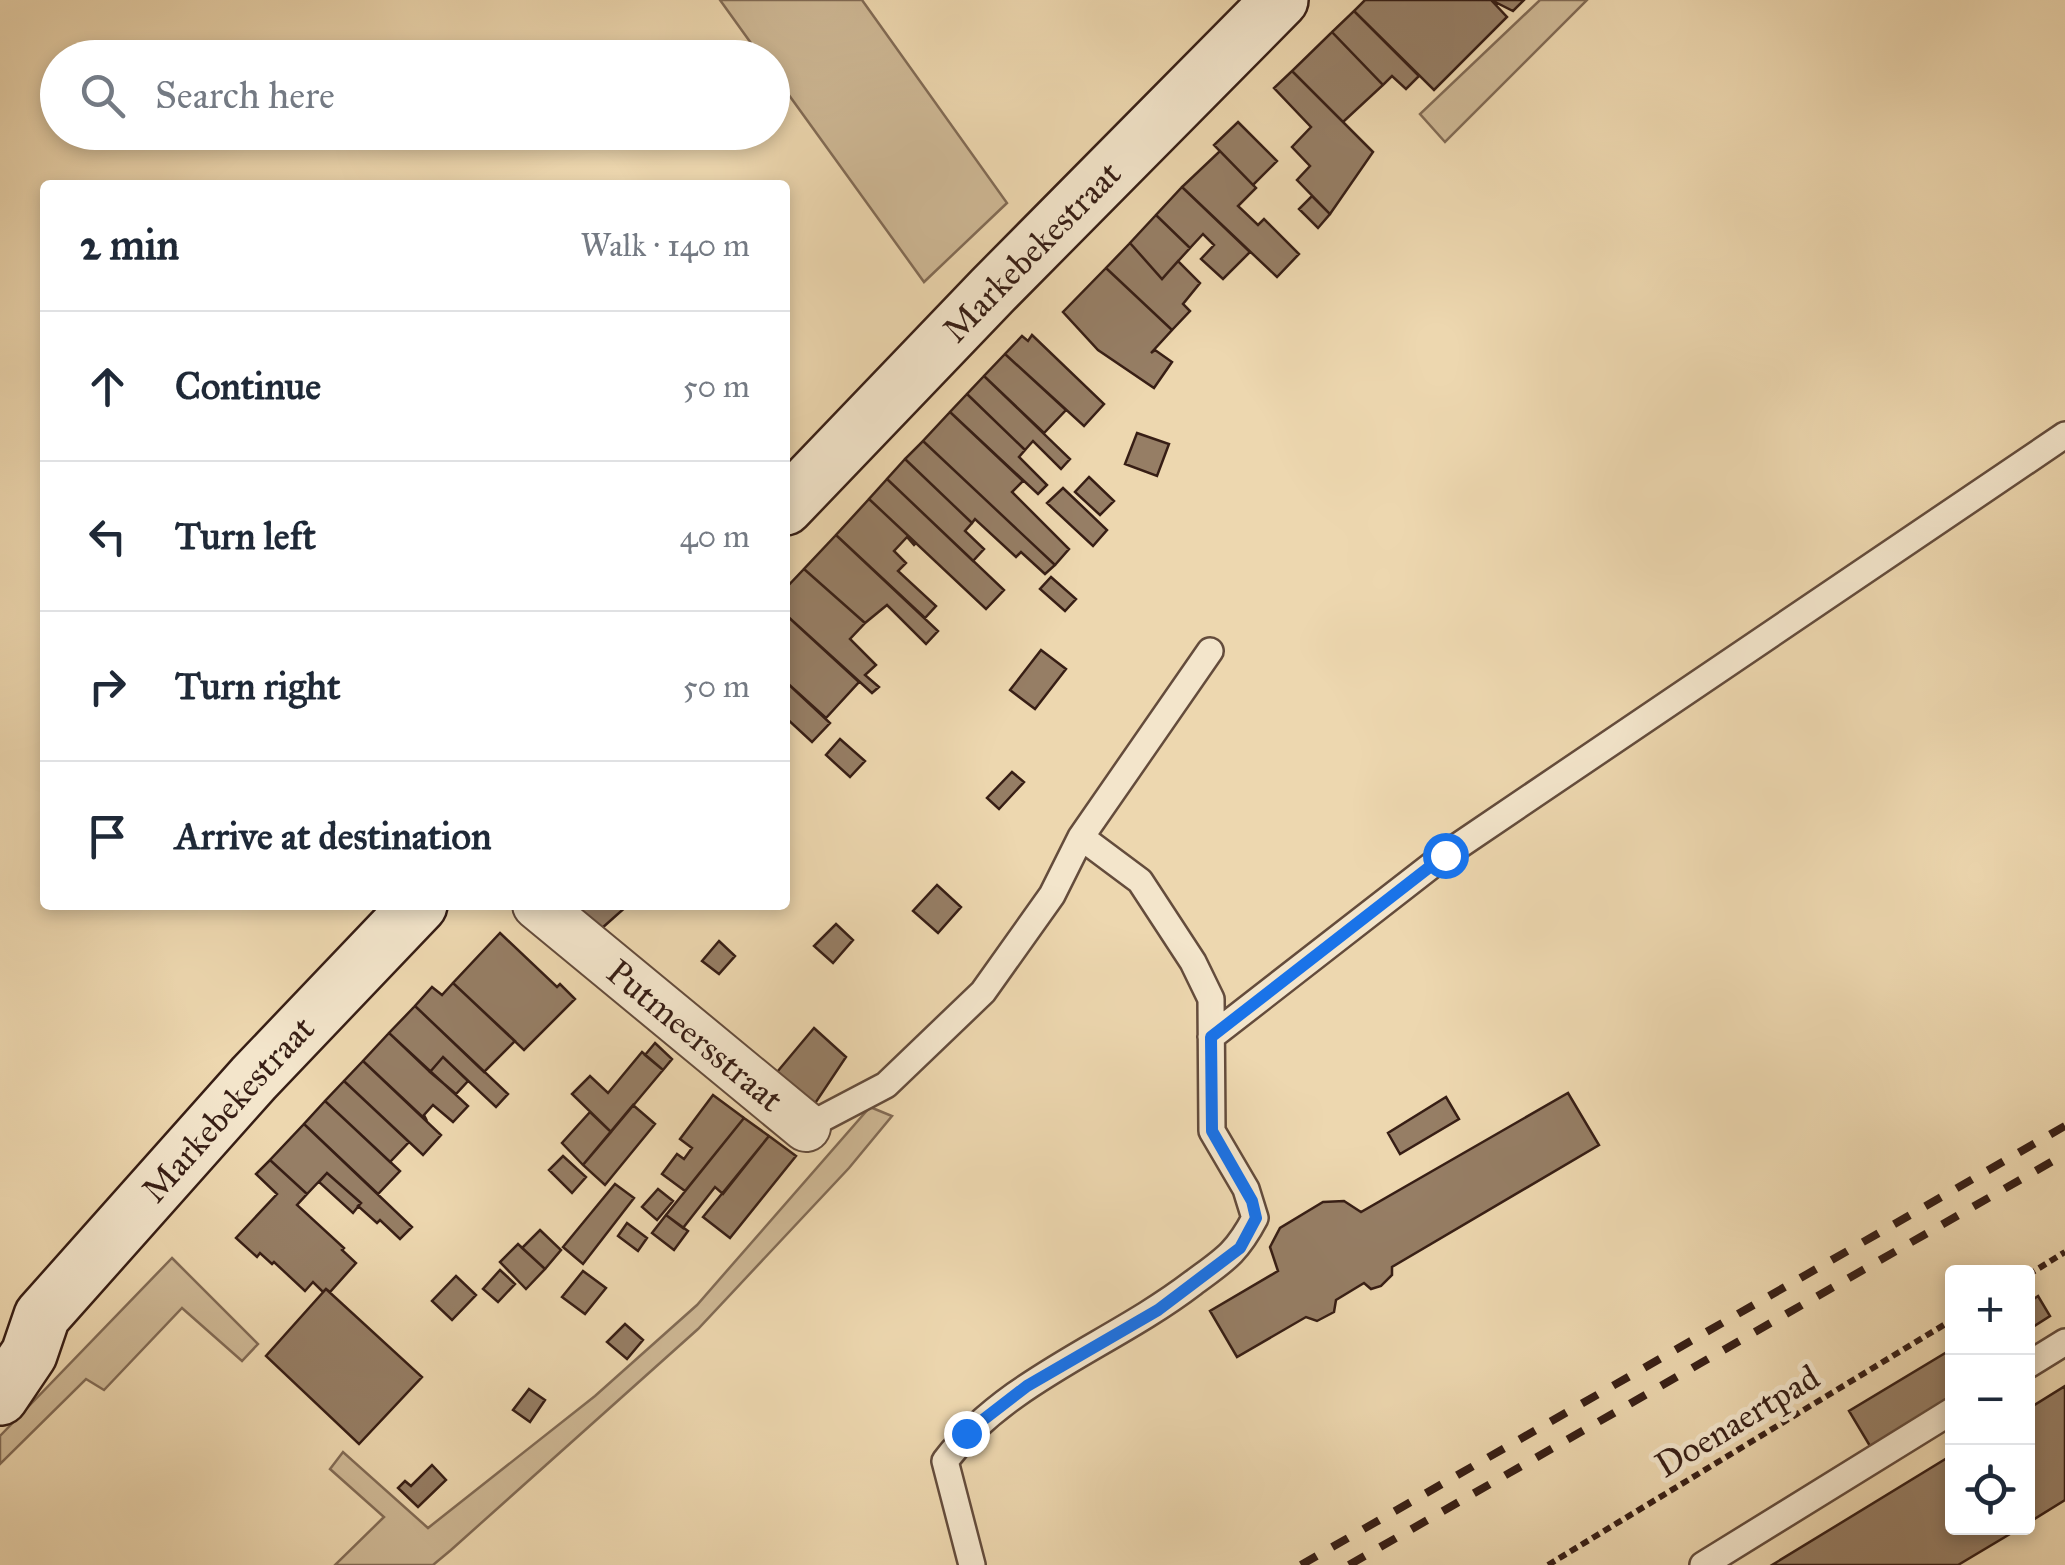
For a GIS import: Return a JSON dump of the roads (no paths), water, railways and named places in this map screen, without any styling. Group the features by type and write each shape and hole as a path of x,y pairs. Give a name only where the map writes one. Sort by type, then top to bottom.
{"street":[{"name":"Markebekestraat","path":"790,503 1006,276 1280,0"},
{"name":"Markebekestraat","path":"0,1396 29,1354 21,1328 414,910"},
{"name":"Putmeersstraat","path":"543,910 806,1128"}],"lane":[{"path":"1211,1037 1445,855 2065,435"},
{"path":"806,1128 886,1086 983,992 1052,894 1081,838 1210,651"},
{"path":"972,1565 945,1462 966,1433 1027,1386 1158,1310 1240,1248 1256,1218 1252,1201 1212,1131 1211,998 1140,881 1081,838"},
{"path":"2035,1361 2065,1342"},
{"path":"1703,1565 1945,1415"}],"railway":[{"path":"1301,1565 2065,1126"},
{"path":"1349,1565 2065,1154"}]}
